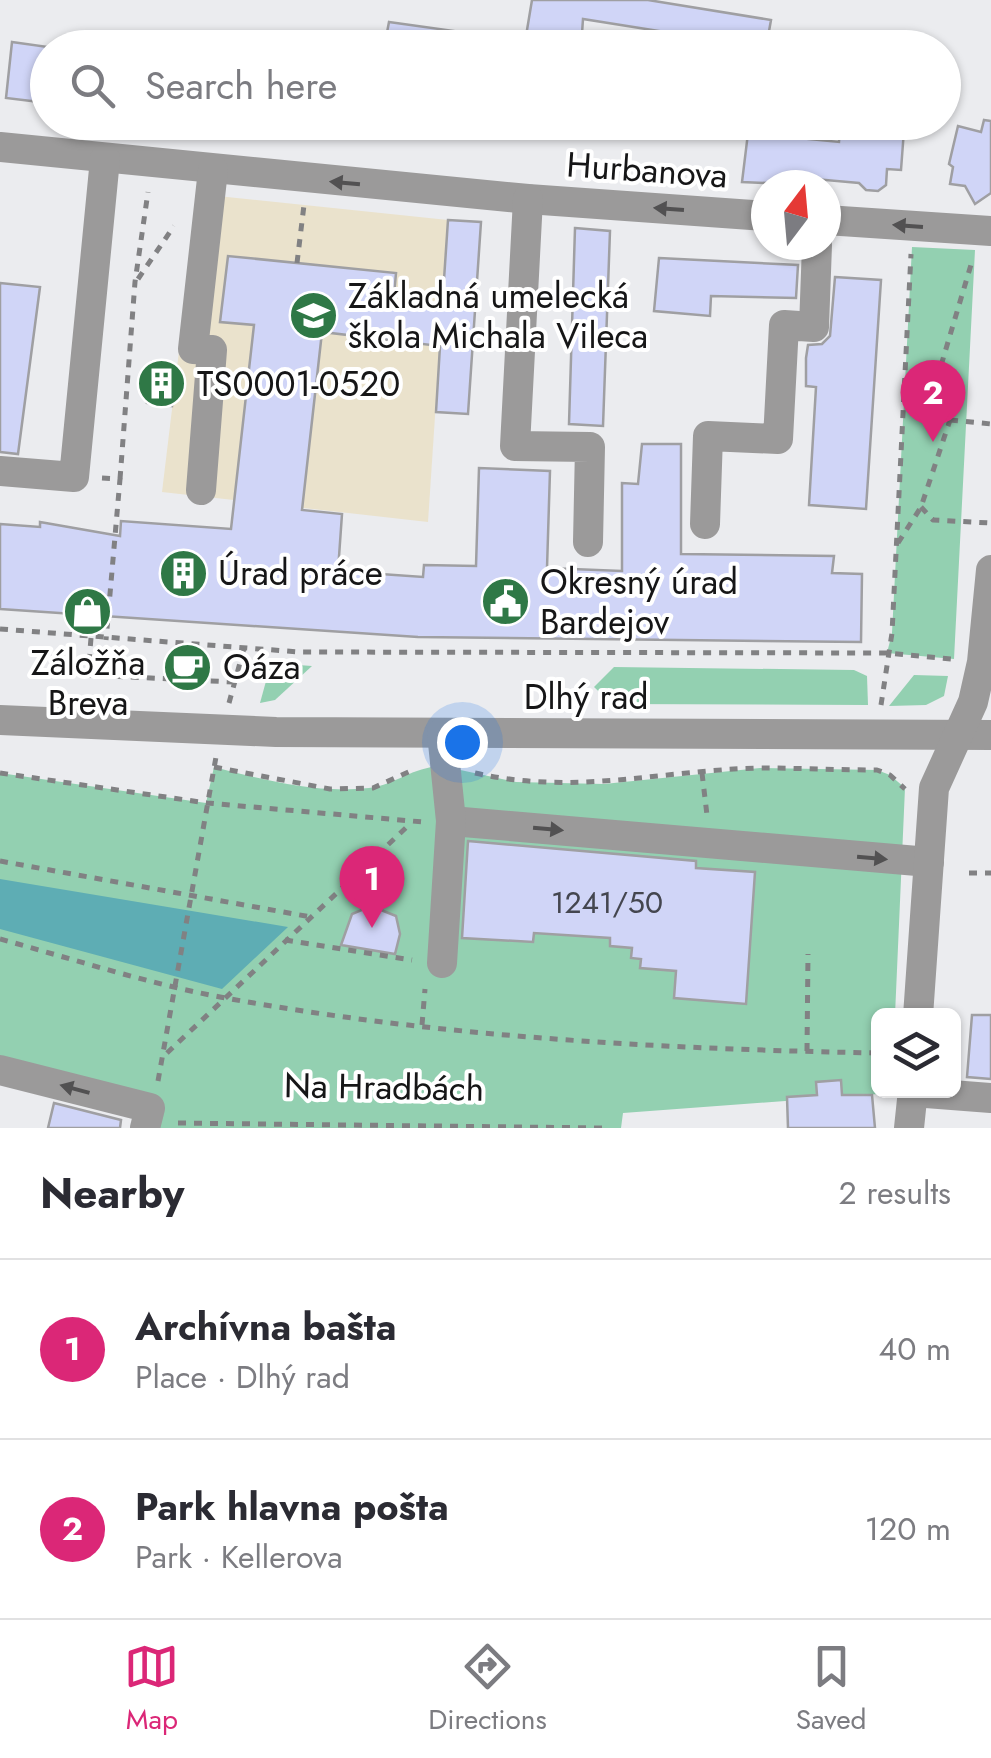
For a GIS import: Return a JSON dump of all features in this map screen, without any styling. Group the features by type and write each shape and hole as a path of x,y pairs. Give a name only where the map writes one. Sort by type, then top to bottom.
{"street":[{"name":"Hurbanova","path":"0,147 528,199 751,215"},
{"path":"0,471 74,477 105,159"},
{"path":"201,490 212,350 193,349 213,170"},
{"path":"528,199 515,446 590,447 588,542"},
{"path":"841,221 912,226 983,241"},
{"path":"706,524 708,436 778,439 784,325 814,327 816,260"},
{"path":"919,1008 934,788 976,735 991,570"},
{"name":"Dlhý rad","path":"0,720 184,730 976,735"},
{"path":"431,968 451,821 442,766 442,733"},
{"path":"451,821 929,862"},
{"path":"0,1070 153,1120"},
{"path":"961,1095 991,1098"},
{"path":"909,1128 912,1098"}],"path":[{"path":"106,640 135,282 152,164"},
{"path":"297,263 305,197"},
{"path":"881,705 886,652 892,633 912,226"},
{"path":"897,545 921,507 950,420 937,379 983,241"},
{"path":"905,379 937,379"},
{"path":"950,420 991,424"},
{"path":"74,477 120,479"},
{"path":"921,507 933,520 991,523"},
{"path":"0,629 244,648 886,652 954,660"},
{"path":"88,674 91,638"},
{"path":"30,672 234,682 244,648"},
{"path":"412,822 165,1055 214,768 330,789 373,788 420,767 442,766 516,782 604,784 760,768 877,770 905,788"},
{"path":"0,773 207,803 412,822 451,821"},
{"path":"702,774 711,842"},
{"path":"0,861 311,917"},
{"path":"969,872 991,872"},
{"path":"0,939 224,998 422,1026 694,1048 871,1053"},
{"path":"285,940 431,968 422,1026"},
{"path":"807,1052 808,954"},
{"name":"Na Hradbách","path":"153,1120 259,1125 602,1128"}],"shaded area":[{"name":"Základná umelecká škola Michala Vileca","path":"198,194 448,220 428,522 162,492"}],"green space":[{"path":"912,247 975,250 954,659 887,653 892,633"},
{"path":"271,663 312,666 275,700 260,703"},
{"path":"614,667 854,670 867,676 868,705 612,704 594,687"},
{"path":"914,675 948,676 944,696 926,705 889,706"},
{"path":"442,766 516,782 604,784 760,768 877,770 890,775 905,788 895,1008 871,1008 871,1094 623,1113 621,1128 145,1128 150,1108 0,1070 0,773 206,803 214,767 291,785 330,789 369,788"}],"water":[{"path":"0,879 288,927 222,989 0,929"}],"building":[{"path":"532,0 648,0 771,20 769,30 652,30 583,19 582,30 527,30"},
{"path":"389,22 447,30 387,30"},
{"path":"12,42 30,44 30,101 6,98"},
{"path":"984,120 991,121 991,193 975,204 965,186 950,184 953,167 949,164 955,140 961,140 961,127 981,132"},
{"path":"747,140 903,140 901,170 887,169 886,185 878,191 841,181 841,170 751,170 751,182 742,182"},
{"path":"448,220 481,222 468,414 436,412 440,346 322,332 302,510 342,514 338,571 423,577 424,565 476,566 479,468 550,471 547,568 622,571 622,483 638,484 642,444 681,444 681,554 834,556 832,573 862,574 861,642 418,637 0,609 0,524 40,527 40,522 120,536 121,521 231,529 254,325 220,322 228,256 396,273 393,307 442,309"},
{"path":"575,228 610,231 603,426 569,424"},
{"path":"659,258 798,265 796,298 711,296 710,316 654,311"},
{"path":"835,277 881,280 866,509 809,505 816,387 806,386 806,358 808,345 822,344 830,336"},
{"path":"0,283 40,287 18,454 0,452"},
{"name":"TS0001-0520","path":"152,362 176,365 172,406 147,403"},
{"path":"468,841 696,861 696,868 755,872 746,1004 674,998 676,971 640,968 641,959 631,958 632,948 610,946 610,938 534,933 533,942 462,938"},
{"path":"371,906 396,916 400,934 395,954 341,945 352,914"},
{"path":"972,1015 991,1015 991,1079 967,1077"},
{"path":"841,1080 842,1095 871,1095 875,1128 788,1128 787,1097 817,1095 816,1082"},
{"path":"54,1103 121,1120 120,1128 48,1128"}],"place":[{"name":"Základná umelecká škola Michala Vileca","path":"313,316"},
{"name":"TS0001-0520","path":"162,384"},
{"name":"Park hlavna pošta","path":"933,442"},
{"name":"Úrad práce","path":"183,573"},
{"name":"Okresný úrad Bardejov","path":"505,602"},
{"name":"Záložňa Breva","path":"88,611"},
{"name":"Oáza","path":"188,667"},
{"name":"Archívna bašta","path":"372,928"}]}
